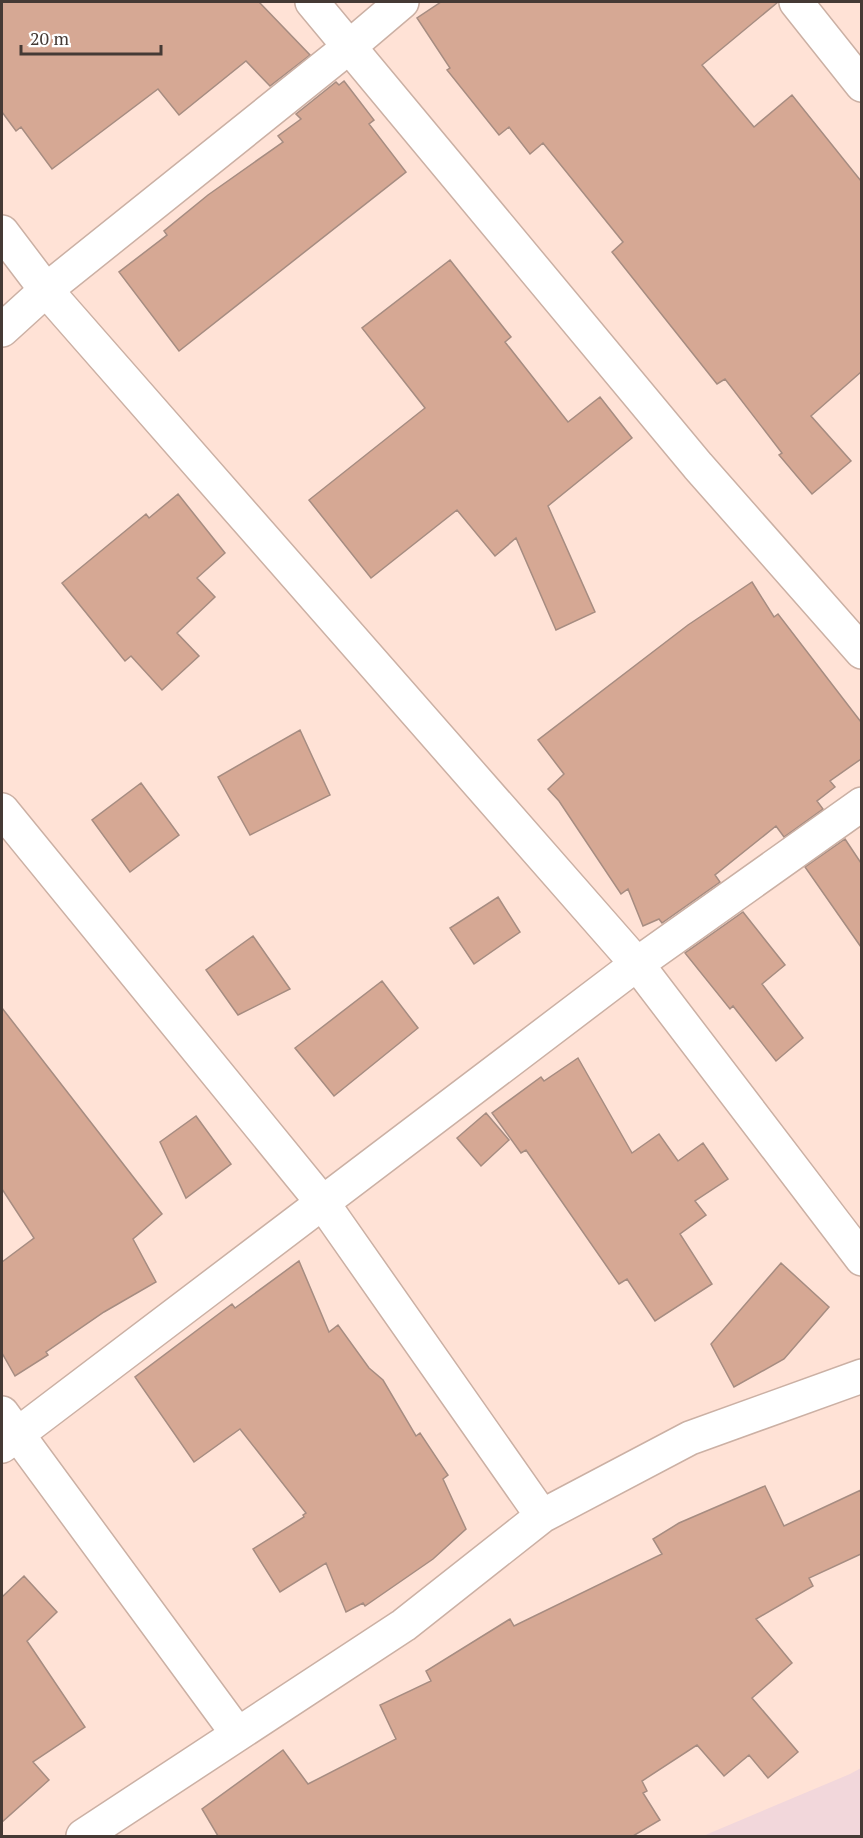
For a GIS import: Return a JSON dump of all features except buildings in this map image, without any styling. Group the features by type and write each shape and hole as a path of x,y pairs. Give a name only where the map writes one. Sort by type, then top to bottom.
{"street":[{"path":"312,2 698,466 861,652"},
{"path":"2,330 46,290 402,2"},
{"path":"796,2 861,85"},
{"path":"2,232 46,290 637,964 861,1259"},
{"path":"237,1733 6,1431 322,1202 637,964 861,804"},
{"path":"2,810 322,1202 542,1516"},
{"path":"83,1836 404,1625 542,1516 690,1438 861,1376"}],"shaded area":[{"path":"861,1768 861,1836 703,1836 850,1774"}]}
